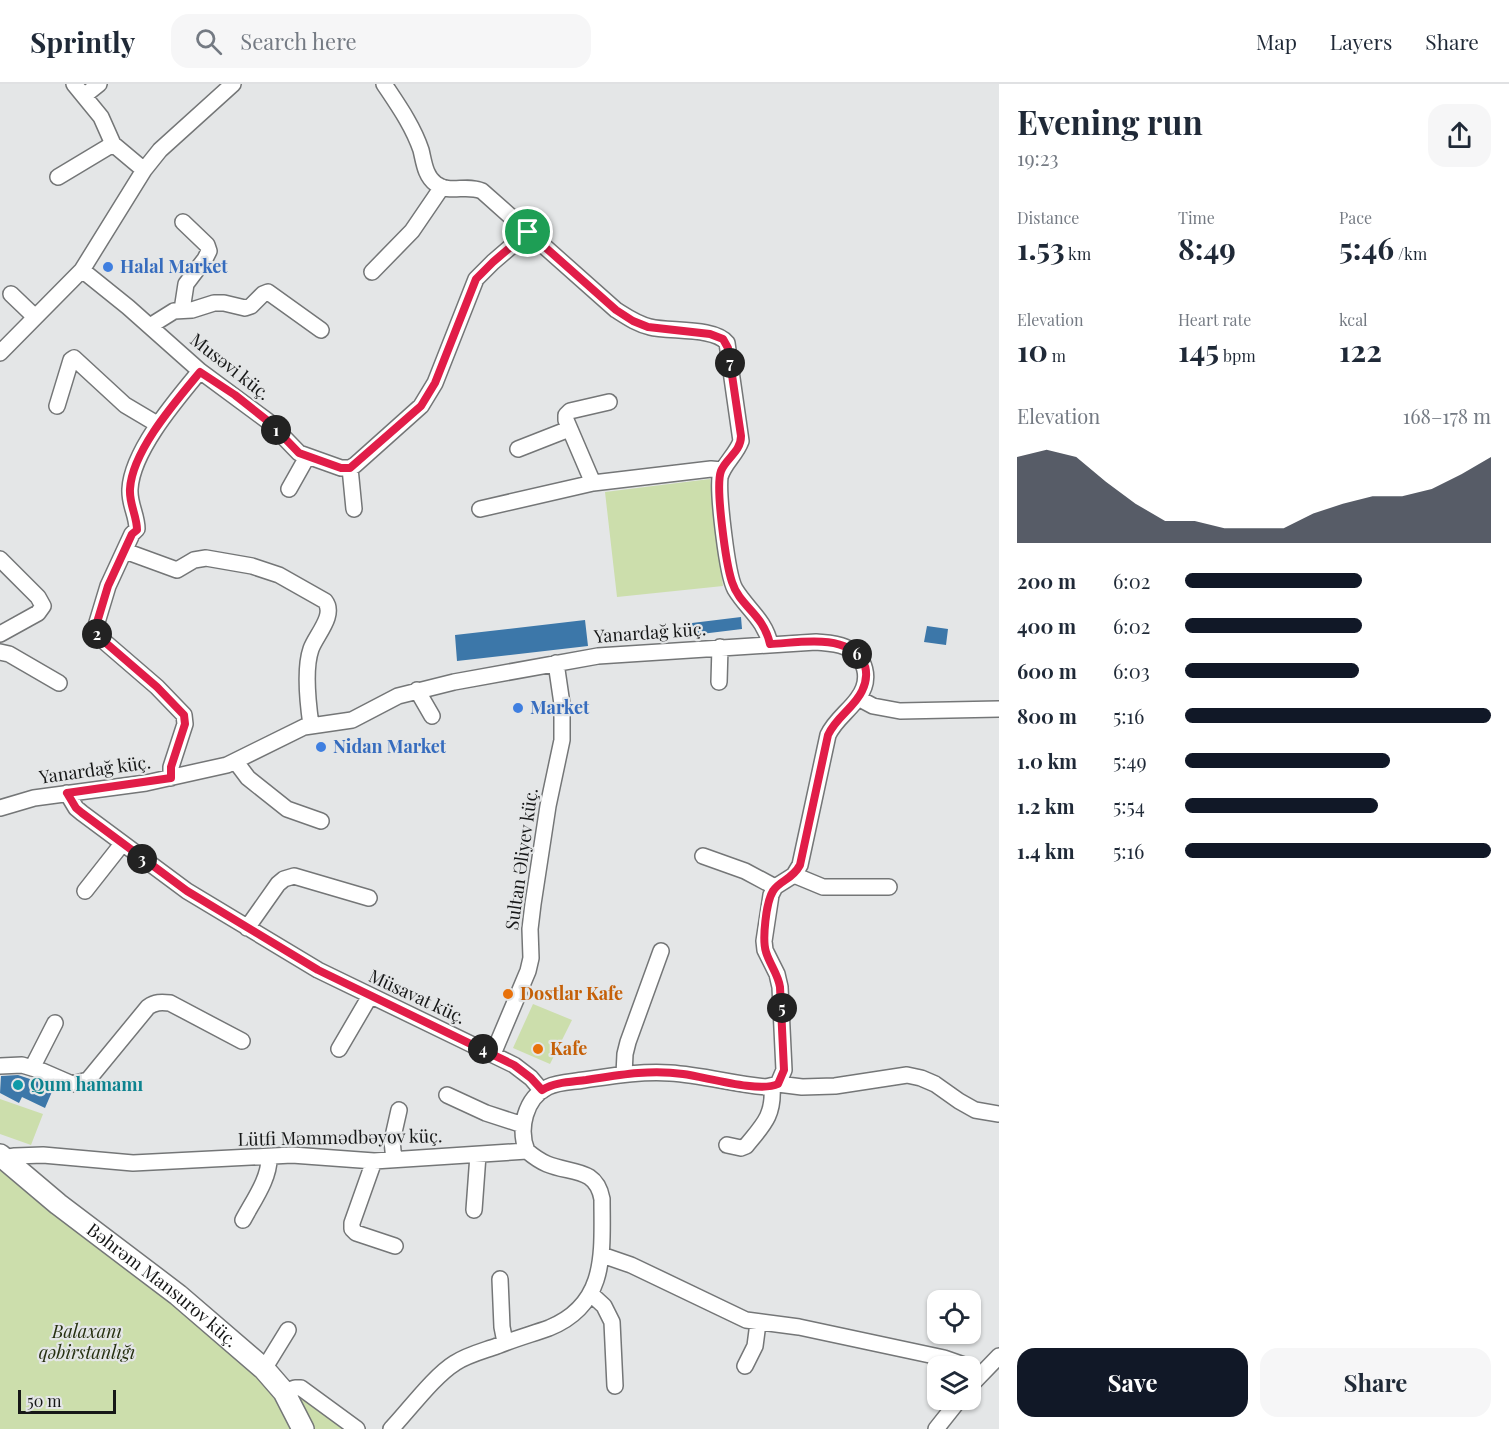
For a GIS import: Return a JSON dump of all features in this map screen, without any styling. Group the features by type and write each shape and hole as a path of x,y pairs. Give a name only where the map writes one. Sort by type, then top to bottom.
{"street":[{"path":"99,84 79,90 101,117 112,144 144,170"},
{"path":"0,353 81,270 96,250 144,170 160,150 233,84"},
{"path":"384,84 411,126 429,177 442,187 482,191 616,310 633,321 648,327 710,334 723,339 728,348 741,441 722,470 719,489 731,578 737,592 765,627 770,644"},
{"path":"58,177 112,144"},
{"path":"372,272 412,231 442,187"},
{"path":"182,310 186,284 209,251 207,244 183,222"},
{"path":"354,509 350,468 421,406 435,383 476,279 528,232"},
{"name":"Musəvi küç.","path":"81,270 150,326 200,372 235,395 269,422 291,447 307,457 341,468 350,468"},
{"path":"150,326 174,311 192,310 214,303 245,308 268,292 321,330"},
{"path":"11,294 35,317"},
{"path":"57,406 71,360 74,358 125,405 157,424"},
{"path":"171,778 171,767 185,724 184,715 157,687 99,637 95,629 108,586 132,534 137,530 137,522 130,502 131,477 157,424 200,372"},
{"path":"592,483 569,429 566,415 570,411 609,402"},
{"path":"518,449 569,429"},
{"path":"290,489 307,457"},
{"path":"480,509 592,483 711,469 722,470"},
{"path":"125,551 177,570 194,560 206,558 259,568 279,575 325,601 328,605 328,615 311,647 309,656 311,725"},
{"path":"0,559 38,597 43,606 38,613 0,634"},
{"name":"Yanardağ küç.","path":"0,808 34,798 171,778 236,762 297,730 311,725 352,720 398,696 417,690 598,656 770,644 816,642 834,644 844,646 857,654 866,668 866,679 858,698 832,727 828,735 803,855 794,875"},
{"path":"718,682 720,647"},
{"path":"0,652 9,654 59,683"},
{"name":"Sultan Əliyev küç.","path":"493,1054 528,971 531,958 530,929 533,904 561,740 562,704 556,663"},
{"path":"417,690 432,717"},
{"path":"858,698 879,708 900,711 999,709"},
{"path":"236,762 248,778 287,809 321,821"},
{"name":"Müsavat küç.","path":"67,793 76,808 187,891 318,970 493,1054 523,1071 542,1090"},
{"path":"85,891 122,844"},
{"path":"703,856 745,871 775,887"},
{"path":"727,1145 741,1148 746,1146 769,1118 775,1085 784,1070 780,987 777,974 765,950 764,941 769,901 775,887 794,875 823,887 889,887"},
{"path":"247,928 278,884 294,876 369,898"},
{"path":"624,1074 628,1042 661,951"},
{"path":"339,1048 370,996"},
{"path":"0,1066 14,1064 32,1068 72,1084 88,1080 148,1007 162,1002 170,1003 242,1041"},
{"path":"32,1068 55,1023"},
{"path":"392,1429 449,1367 505,1342 562,1321 573,1315 591,1294 600,1271 602,1254 602,1199 597,1184 586,1175 547,1164 527,1151 523,1142 523,1125 529,1106 542,1090 557,1084 624,1074 669,1073 755,1086 835,1086 907,1075 935,1084 975,1110 999,1114"},
{"path":"447,1095 486,1113 523,1125"},
{"path":"394,1160 392,1141 399,1110"},
{"name":"Lütfi Məmmədbəyov küç.","path":"1,1157 43,1155 133,1164 309,1156 374,1161 527,1151"},
{"path":"474,1210 478,1155"},
{"name":"Bəhrəm Mansurov küç.","path":"1,1157 58,1204 178,1294 264,1369 284,1392 303,1429"},
{"path":"243,1220 270,1166 269,1157"},
{"path":"374,1161 352,1223 352,1229 356,1233 394,1246"},
{"path":"602,1254 631,1265 737,1316 758,1323 799,1327 935,1356"},
{"path":"500,1279 502,1327 505,1342"},
{"path":"591,1294 604,1306 612,1322 615,1386"},
{"path":"745,1366 755,1346 758,1323"},
{"path":"264,1369 288,1330"},
{"path":"981,1368 999,1356"},
{"path":"284,1392 301,1388 357,1429"},
{"path":"936,1429 951,1410"}],"green space":[{"path":"710,479 723,586 617,597 605,492"},
{"path":"533,1004 572,1020 550,1064 513,1048"},
{"path":"0,1099 43,1114 31,1145 0,1134"},
{"name":"Balaxanı qəbirstanlığı","path":"0,1170 86,1234 270,1382 296,1429 0,1429"},
{"path":"304,1395 346,1429 309,1429 296,1400"}],"building":[{"path":"741,617 742,629 693,635 692,623"},
{"path":"585,620 588,646 457,661 455,635"},
{"path":"927,626 948,629 946,645 924,642"},
{"path":"18,1075 54,1087 45,1108 22,1097 19,1103 0,1093 1,1076"}],"place":[{"name":"Halal Market","path":"108,267"},
{"name":"Market","path":"518,708"},
{"name":"Nidan Market","path":"321,747"},
{"name":"Dostlar Kafe","path":"508,994"},
{"name":"Kafe","path":"538,1049"},
{"name":"Qum hamamı","path":"18,1085"}],"route":[{"path":"528,232 616,310 633,321 665,330 720,336 727,343 741,436 738,448 722,470 719,483 727,558 733,584 765,627 770,644 816,642 844,646 857,654 866,668 864,689 828,735 800,865 794,875 775,887 769,901 764,941 770,963 777,974 782,998 784,1070 778,1084 772,1087 682,1074 651,1072 557,1084 542,1090 514,1065 340,982 187,891 82,813 67,793 171,778 171,767 182,737 185,724 184,715 179,708 99,637 95,629 113,574 132,534 137,530 137,522 130,502 131,477 157,424 200,372 235,395 269,422 299,453 341,468 350,468 421,406 429,396 476,279 528,232"}]}
